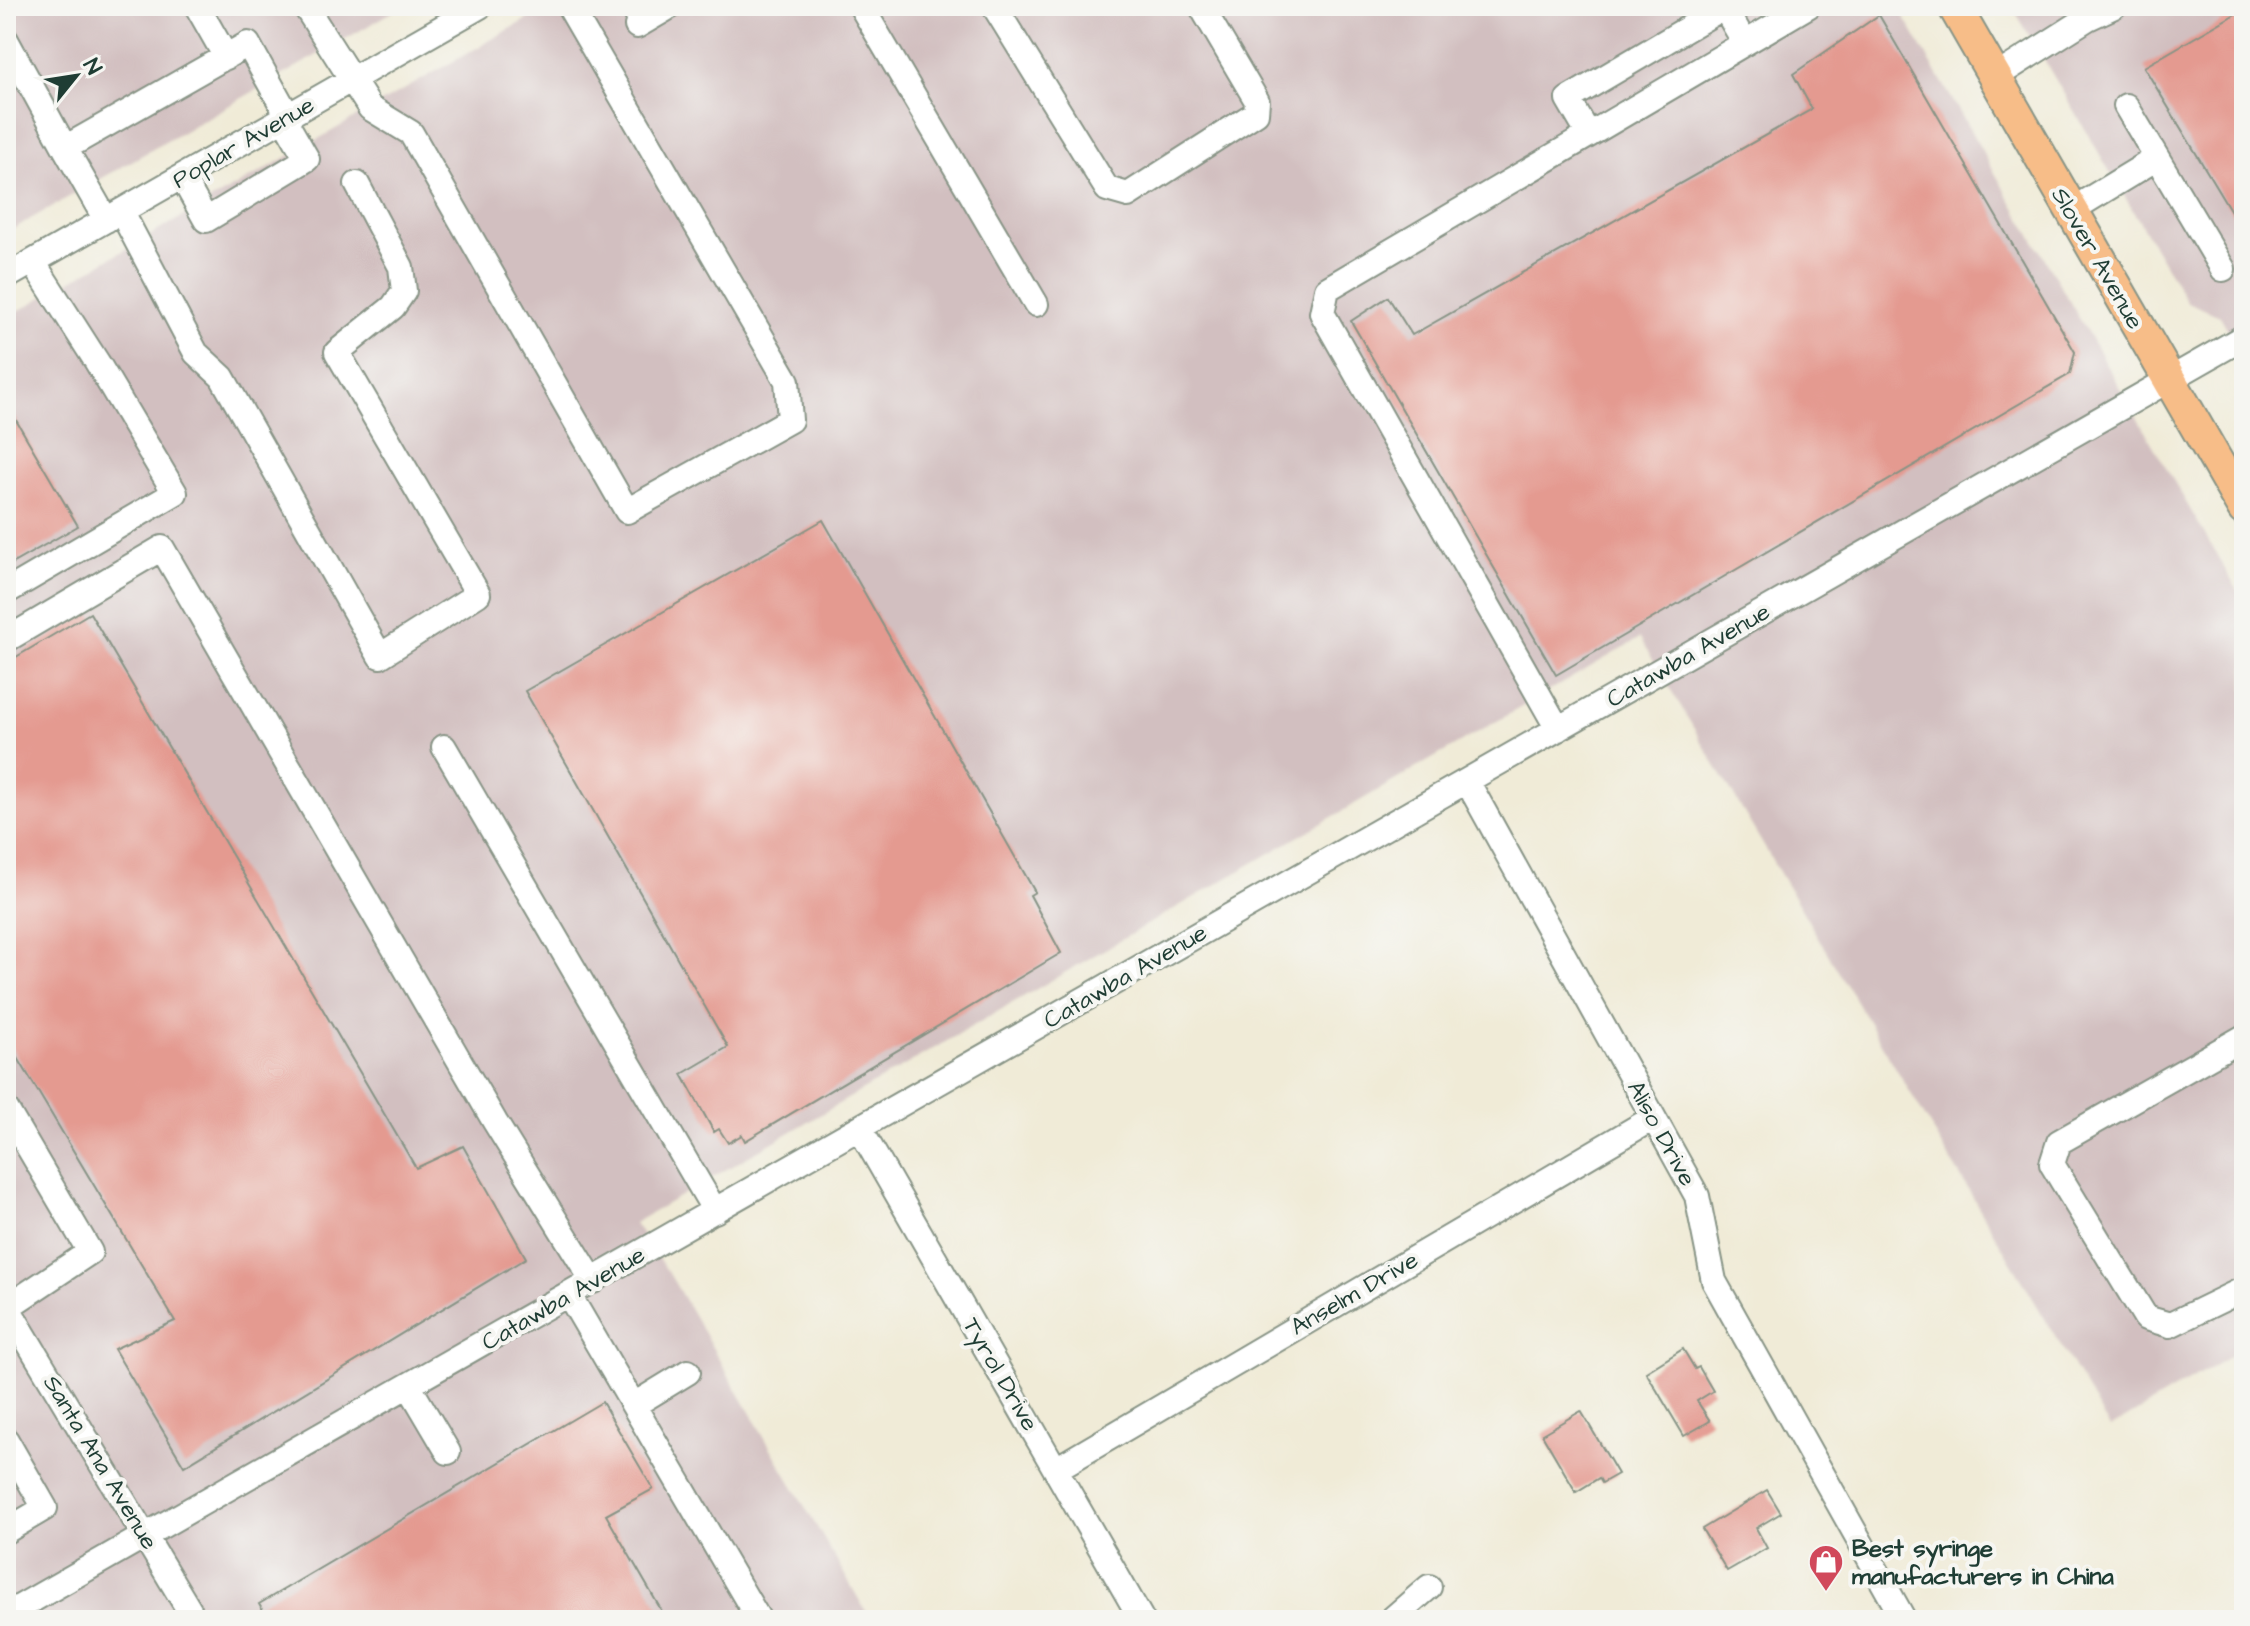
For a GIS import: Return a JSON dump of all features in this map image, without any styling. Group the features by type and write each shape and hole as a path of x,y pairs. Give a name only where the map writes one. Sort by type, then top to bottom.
{"main road":[{"name":"Slover Avenue","path":"1954,6 2244,509"}],"street":[{"path":"305,6 370,108 411,133 627,511 790,420 787,381 569,6"},
{"name":"Poplar Avenue","path":"6,277 480,6"},
{"path":"637,26 671,6"},
{"path":"861,6 1036,304"},
{"path":"994,6 1107,189 1128,195 1256,113 1257,101 1201,6"},
{"path":"1558,729 1322,313 1327,289 1808,6"},
{"path":"1995,77 2088,18 2114,6"},
{"path":"1589,135 1568,99 1724,7 1745,43"},
{"path":"200,12 226,57"},
{"path":"6,40 65,148 113,216 196,353 222,377 380,656 478,594 337,352 393,307 404,291 401,267 357,184"},
{"path":"65,148 248,44 307,159 206,220 182,177"},
{"path":"2126,106 2223,269"},
{"path":"2070,211 2157,158"},
{"path":"6,592 175,493 33,262"},
{"name":"Catawba Avenue","path":"6,1615 2244,337"},
{"path":"6,640 162,548 487,1108 593,1281"},
{"path":"444,747 715,1211"},
{"name":"Aliso Drive","path":"1467,781 1697,1196 1714,1281 1904,1620"},
{"path":"2244,1037 2059,1142 2052,1164 2146,1318 2170,1325 2244,1289"},
{"path":"6,1109 90,1252 6,1307"},
{"name":"Anselm Drive","path":"1056,1469 1653,1118"},
{"name":"Tyrol Drive","path":"860,1129 1142,1620"},
{"path":"569,1295 759,1620"},
{"name":"Santa Ana Avenue","path":"6,1307 195,1620"},
{"path":"634,1405 688,1372"},
{"path":"409,1386 448,1452"},
{"path":"6,1440 45,1508 6,1531"},
{"path":"1391,1620 1429,1587"}],"shaded area":[{"path":"6,6 403,6 6,233"},
{"path":"550,6 1898,6 2244,602 2244,1348 2110,1428 1640,638 634,1223 670,1275 871,1620 6,1620 6,318"},
{"path":"2012,6 2244,6 2244,357 2220,316 2187,302"}],"building":[{"path":"2244,9 2244,233 2144,67"},
{"path":"1879,15 2075,352 2070,374 1556,675 1351,321 1388,297 1412,335 1812,109 1793,74"},
{"path":"6,403 78,526 6,567"},
{"path":"823,520 1035,892 1030,895 1061,953 745,1141 742,1135 728,1143 719,1129 714,1132 682,1074 728,1047 525,691"},
{"path":"90,613 416,1168 463,1146 526,1258 184,1466 114,1349 175,1321 6,1038 6,663"},
{"path":"1683,1349 1695,1369 1699,1367 1713,1391 1697,1401 1710,1421 1684,1436 1646,1372"},
{"path":"602,1402 653,1489 606,1515 667,1620 268,1620 259,1604"},
{"path":"1581,1411 1618,1474 1602,1483 1599,1478 1576,1492 1542,1434"},
{"path":"1767,1490 1781,1513 1756,1528 1767,1548 1727,1571 1702,1529"}],"place":[{"name":"Best syringe manufacturers in China","path":"1826,1593"}]}
